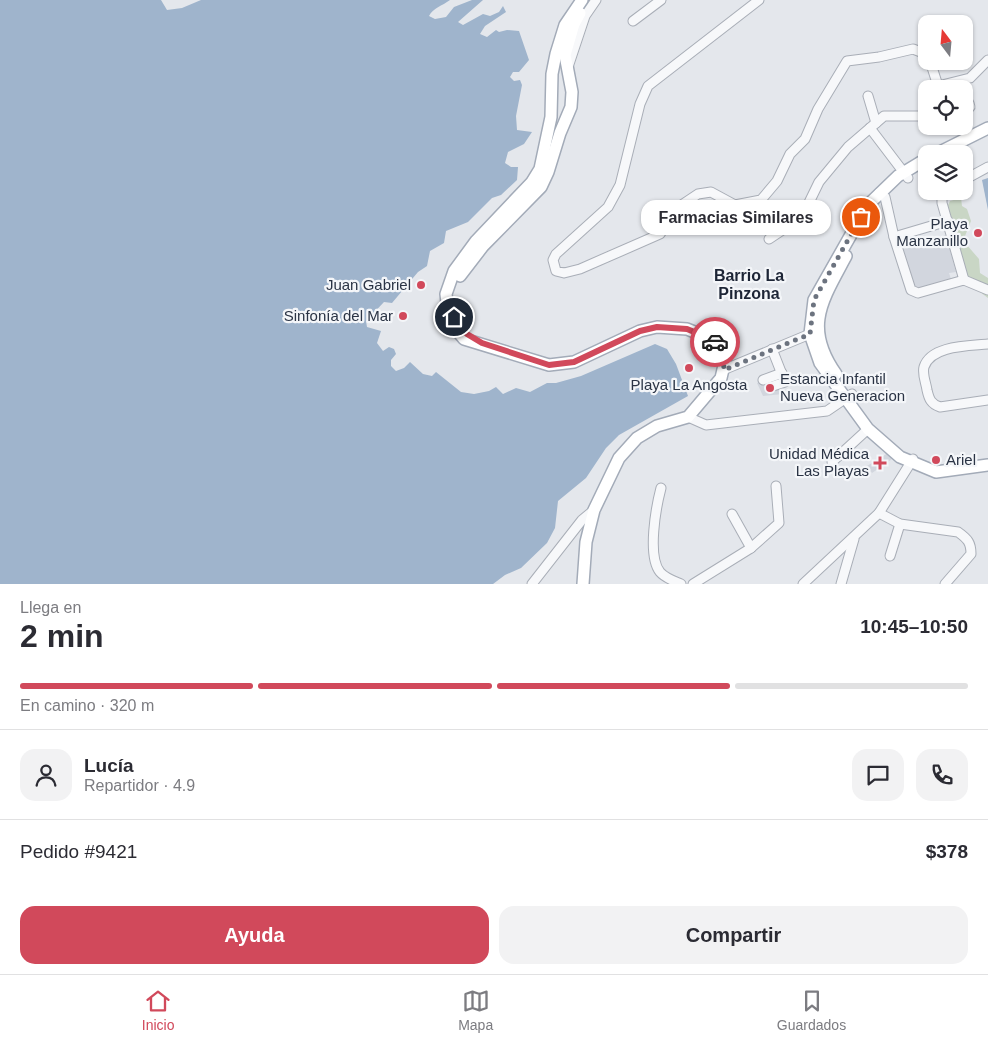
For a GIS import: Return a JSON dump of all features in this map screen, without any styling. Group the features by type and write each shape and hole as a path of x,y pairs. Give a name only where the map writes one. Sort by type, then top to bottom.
{"main road":[{"path":"482,343 467,334 454,317 453,294 456,283 484,246 541,187 571,107 572,92 565,55 568,42 574,24 589,1"},
{"path":"583,584 586,542 594,510 626,447 657,426 688,417 721,378 724,370 723,353 713,341 696,332 673,327 657,327 640,331 574,362 549,365 464,339 450,324 446,305 447,289 454,271 476,241 532,182 540,170 551,117 552,74 556,54 565,25 589,1"},
{"path":"954,145 988,128"},
{"path":"971,145 988,136"},
{"path":"913,461 884,436 820,363 810,334 814,300 861,217 918,165"},
{"path":"905,175 918,171"},
{"path":"882,196 822,301 818,319 821,346 868,429 900,457 948,467 988,463"}],"street":[{"path":"633,22 661,0"},
{"path":"759,0 648,86 640,104 620,185 608,207 556,254 552,260 556,270 564,273 580,269 660,234 680,206 698,194 711,192 735,205 761,200 777,181 790,154 805,139 818,109 847,61 879,58 913,49 918,51"},
{"path":"963,80 970,78 988,60"},
{"path":"868,96 873,125 905,175"},
{"path":"769,239 802,217 820,182 848,147 873,125 888,114 918,116"},
{"path":"973,175 988,167"},
{"path":"882,196 911,290 918,293 964,280 988,290"},
{"path":"945,200 948,221 964,280"},
{"path":"894,237 948,221"},
{"path":"724,370 810,334"},
{"path":"988,344 947,349 936,354 926,363 924,371 929,399 935,405 940,407 988,400"},
{"path":"772,349 785,382 773,386"},
{"path":"763,380 782,373"},
{"path":"688,417 706,426 827,411 849,397"},
{"path":"832,462 868,429"},
{"path":"803,584 854,538 879,512 913,461"},
{"path":"693,584 752,548 779,523 776,486"},
{"path":"661,488 655,513 654,558 662,574 681,584"},
{"path":"532,584 582,520 594,510"},
{"path":"879,512 900,524 958,532 971,543 971,554 945,584"},
{"path":"732,514 752,548"},
{"path":"890,556 900,524"},
{"path":"841,584 854,538"}],"shaded area":[{"path":"946,235 956,272 949,273 952,282 915,290 901,250"},
{"name":"Estancia Infantil Nueva Generacion","path":"776,376 783,394 763,396 757,383"},
{"name":"Unidad Médica Las Playas","path":"888,453 892,459 872,473 867,466"}],"green space":[{"path":"961,200 962,206 967,209 971,221 965,236 966,244 979,259 980,273 988,278 988,298 971,281 960,258 946,209 950,201"}],"water":[{"path":"0,0 161,0 167,10 182,8 201,0 450,0 431,13 429,16 435,19 446,17 454,7 472,0 483,0 458,22 463,25 483,14 490,16 499,12 503,6 506,12 485,26 480,34 487,37 496,30 499,32 507,30 519,31 529,60 519,72 513,72 510,77 514,81 520,80 522,85 516,116 517,130 532,132 524,144 508,152 505,163 511,167 518,167 517,180 501,195 492,198 468,222 446,231 444,243 430,251 427,266 418,272 392,303 384,302 366,321 367,327 381,331 377,343 383,351 389,347 394,349 396,354 391,360 391,366 396,371 404,368 410,362 423,374 432,376 436,372 461,392 474,394 489,391 496,387 503,394 516,388 530,392 547,383 556,383 581,376 655,344 667,349 676,364 688,396 619,435 606,448 586,478 558,501 555,528 547,543 521,568 505,575 493,584 0,584"},
{"path":"988,178 988,210 982,180"}],"way so far":[{"path":"715,342 723,353 724,370 810,334 810,317 814,300 861,217"}],"place":[{"name":"Farmacias Similares","path":"861,217"},
{"name":"Playa Manzanillo","path":"978,233"},
{"name":"Juan Gabriel","path":"421,285"},
{"name":"Sinfonía del Mar","path":"403,316"},
{"name":"Playa La Angosta","path":"689,368"},
{"name":"Estancia Infantil Nueva Generacion","path":"770,388"},
{"name":"Ariel","path":"936,460"},
{"name":"Unidad Médica Las Playas","path":"880,463"}],"district":[{"name":"Barrio La Pinzona","path":"749,284"}],"route":[{"path":"454,317 467,334 482,343 549,365 574,362 640,331 657,327 687,329 715,342"}]}
